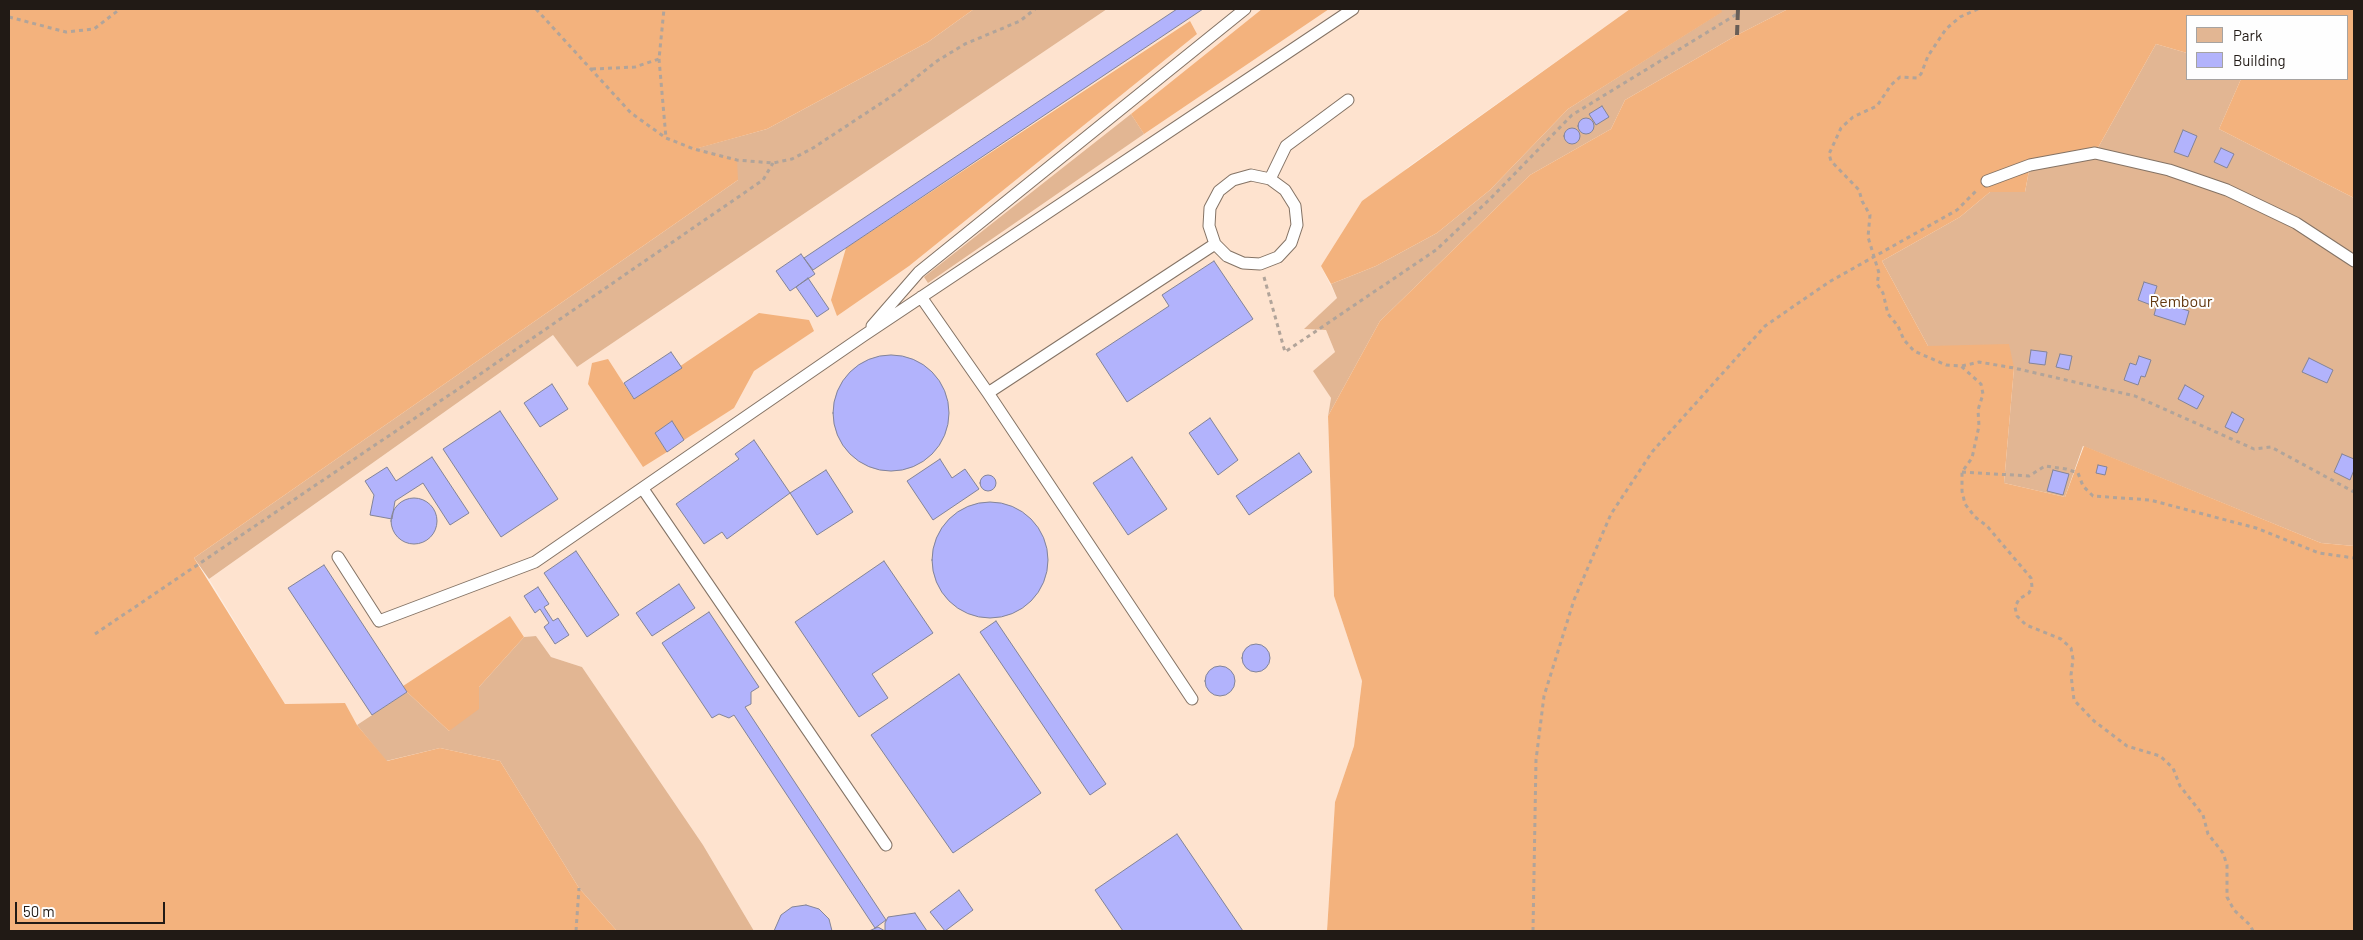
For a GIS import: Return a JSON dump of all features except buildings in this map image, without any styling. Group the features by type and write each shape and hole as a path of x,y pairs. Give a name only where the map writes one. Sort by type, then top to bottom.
{"lane":[{"path":"863,336 919,272 1245,9"},
{"path":"338,557 379,621 535,562 863,336 1353,9"},
{"path":"1270,179 1286,146 1348,100"},
{"path":"1987,181 2030,164 2095,154 2169,170 2227,190 2296,223 2354,261"},
{"path":"1252,175 1270,179 1285,190 1295,206 1297,225 1291,243 1278,257 1260,264 1242,264 1227,256 1215,244 1208,226 1210,208 1219,191 1234,180 1252,175"},
{"path":"988,394 1215,244"},
{"path":"921,297 1192,699"},
{"path":"643,489 886,845"}],"path":[{"path":"9,17 66,32 94,29 120,9"},
{"path":"536,9 631,112 666,138 694,150 737,160 773,163 792,159 813,148 895,94 937,61 965,44 1020,21 1036,9"},
{"path":"664,9 659,59 666,138"},
{"path":"1978,9 1960,17 1946,29 1928,56 1921,74 1917,78 1900,77 1890,85 1877,106 1853,118 1841,128 1828,154 1831,161 1859,190 1862,201 1870,215 1868,237 1879,273 1877,284 1883,293 1888,314 1898,326 1904,340 1914,351 1946,365 1961,366 1979,362 2014,368 2135,396 2254,449 2271,447 2354,492"},
{"path":"1260,264 1285,352 1436,250 1490,199 1572,115 1737,14"},
{"path":"592,69 635,67 659,59"},
{"path":"95,634 470,381 763,180 773,163"},
{"path":"1533,931 1536,760 1544,696 1574,600 1610,514 1652,452 1765,326 1829,282 1957,210 1987,181"},
{"path":"1961,366 1981,384 1983,394 1978,410 1979,426 1972,458 1962,472 1962,491 1965,504 2021,568 2026,570 2031,578 2032,587 2029,593 2019,599 2015,607 2017,616 2026,625 2061,639 2070,648 2073,659 2071,675 2074,700 2094,721 2127,746 2160,756 2174,768 2180,786 2203,815 2208,834 2223,853 2227,865 2227,897 2234,910 2250,925 2253,931"},
{"path":"1962,472 2029,476 2045,466 2066,469 2078,473 2083,486 2093,496 2150,500 2256,528 2319,553 2354,558"},
{"path":"576,931 579,888"}],"shaded area":[{"path":"9,9 974,9 928,42 767,129 695,149 737,160 738,180 194,558 285,704 345,703 357,725 387,761 440,748 500,761 579,888 617,931 9,931"},
{"path":"1107,9 1630,9 1408,167 1321,266 1337,298 1305,329 1326,330 1335,352 1314,371 1331,398 1328,416 1334,596 1362,681 1354,746 1335,802 1327,931 754,931 703,845 582,667 551,657 536,636 524,637 510,617 403,686 407,692 357,725 345,703 285,704 209,579 553,335 577,367"},
{"path":"1262,9 1329,9 1144,134 1131,114"},
{"path":"1630,9 1721,9 1722,12 1568,109 1490,190 1437,233 1376,266 1331,284 1321,266 1362,201"},
{"path":"1788,9 2354,9 2354,198 2219,129 2241,80 2348,80 2348,15 2186,15 2186,53 2156,44 2095,153 2030,165 2025,192 1990,192 1960,217 1882,261 1928,346 2009,344 2014,368 2004,483 2065,497 2084,446 2321,543 2354,546 2354,931 1327,931 1335,802 1354,746 1362,681 1334,596 1328,416 1380,321 1530,175 1611,129 1625,100 1737,35"},
{"path":"1190,21 1197,34 909,266 837,316 831,300 846,248"},
{"path":"759,313 809,320 814,331 754,371 734,408 684,440 672,422 655,433 667,452 643,467 588,384 592,363 608,359 633,398"},
{"path":"510,616 524,637 479,687 479,709 449,731 403,686"}],"green space":[{"path":"974,9 1107,9 577,367 553,335 209,579 194,558 738,180 694,149 767,129 928,42"},
{"path":"1721,9 1788,9 1737,35 1625,100 1611,129 1530,175 1380,321 1328,416 1331,398 1313,371 1335,352 1326,330 1304,329 1337,298 1331,284 1376,266 1437,233 1490,190 1568,109 1721,12"},
{"name":"Rembour","path":"2156,44 2186,53 2186,80 2241,80 2219,129 2354,198 2354,546 2321,543 2083,446 2065,497 2004,483 2014,368 1928,346 1882,261 1960,217 1990,192 2025,192 2030,165 2095,153"},
{"path":"1131,114 1144,134 928,283 924,277"},
{"path":"536,636 551,657 582,667 703,845 754,931 617,931 579,888 500,761 440,748 386,761 357,725 407,692 449,731 479,687 524,637"}],"railway":[{"path":"1737,35 1738,9"}]}
